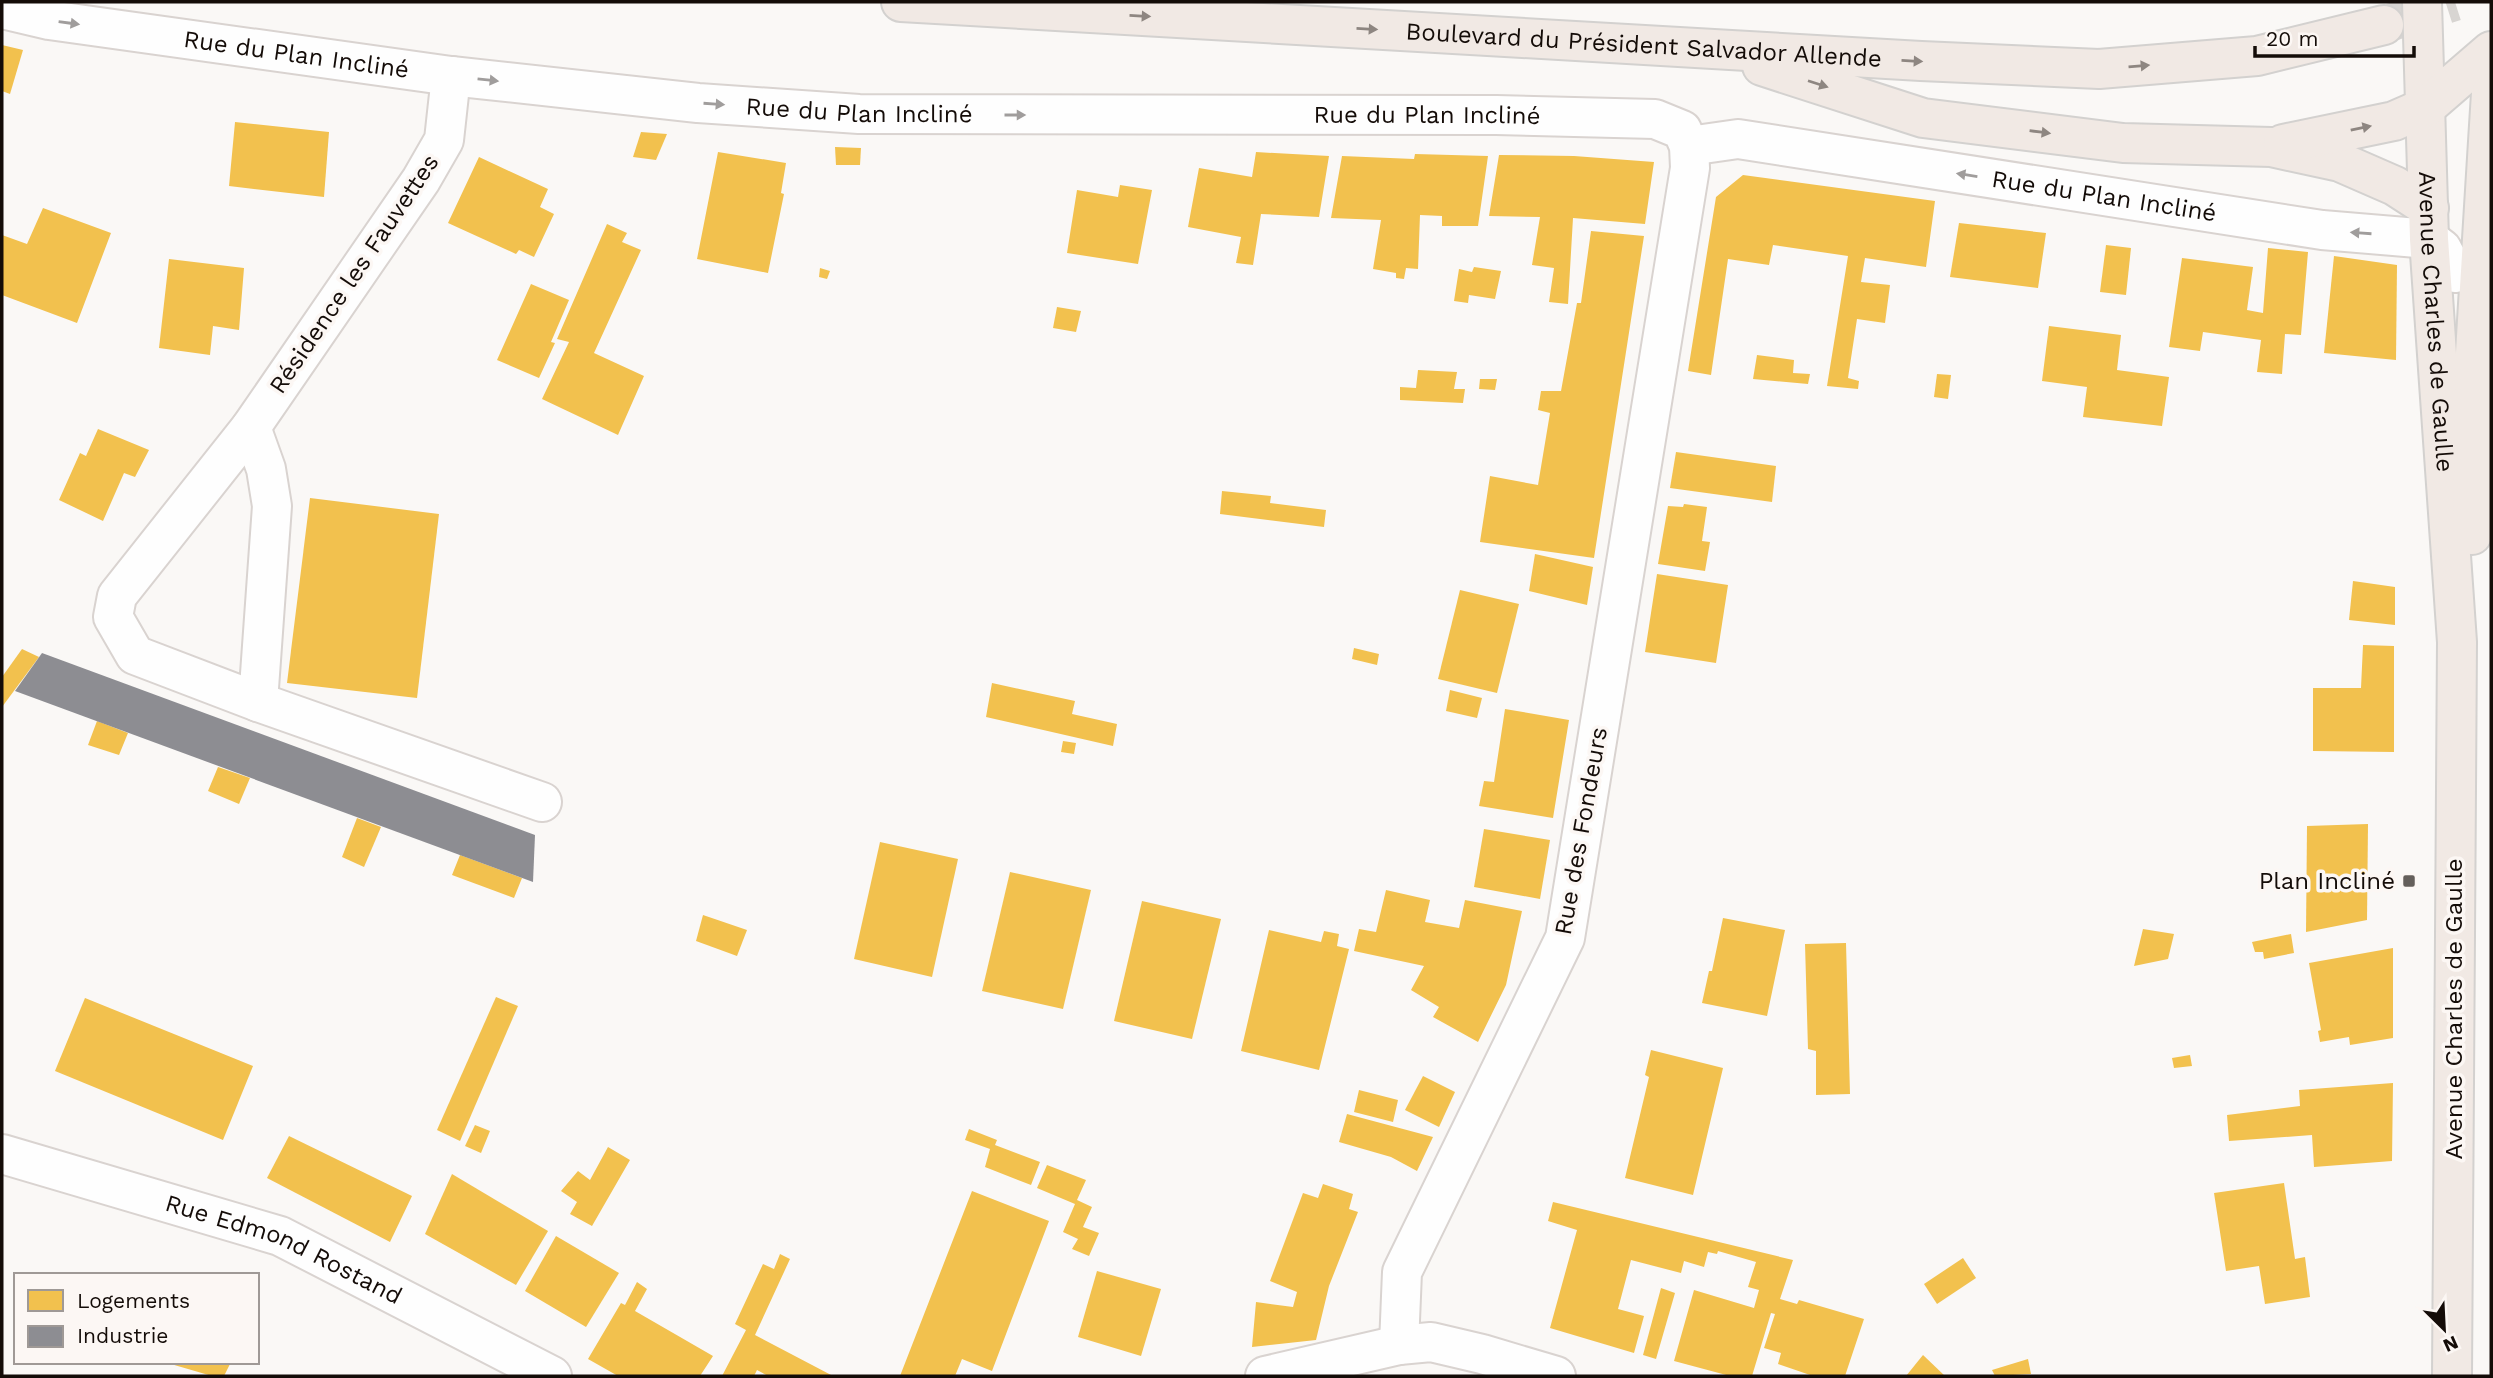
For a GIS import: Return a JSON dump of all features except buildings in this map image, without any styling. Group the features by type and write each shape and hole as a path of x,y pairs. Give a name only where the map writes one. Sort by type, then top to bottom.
{"main road":[{"name":"Boulevard du Président Salvador Allende","path":"901,2 2099,69 2258,56 2384,25"},
{"name":"Avenue Charles de Gaulle","path":"2422,2 2438,96 2429,223 2457,642 2452,1376"},
{"path":"2448,2 2438,96 2455,273 2473,526"},
{"path":"1707,48 1923,118 2123,143 2270,147 2340,162 2395,186 2429,223"},
{"path":"2270,147 2394,121 2438,96 2491,51"},
{"name":"Avenue Charles de Gaulle","path":"2457,642 2473,526 2486,355 2491,93"}],"street":[{"name":"Rue du Plan Incliné","path":"2,9 49,20 452,76 698,103 859,114 1496,115 1655,119 1682,130 1689,157 1738,139 2322,230 2429,223"},
{"name":"Résidence les Fauvettes","path":"452,76 444,140 422,180 251,427 117,596 113,617 135,655 258,702 542,802"},
{"name":"Rue des Fondeurs","path":"1399,1345 1402,1272 1565,938 1689,157"},
{"path":"2429,223 2455,273"},
{"path":"251,427 266,468 272,506 258,702"},
{"name":"Rue Edmond Rostand","path":"2,1154 280,1237 552,1376"},
{"path":"1268,1376 1399,1345 1431,1342 1482,1353 1556,1376"}],"tunnel":[{"path":"2392,22 2455,2"}],"place":[{"name":"Plan Incliné","path":"2409,881"}]}
